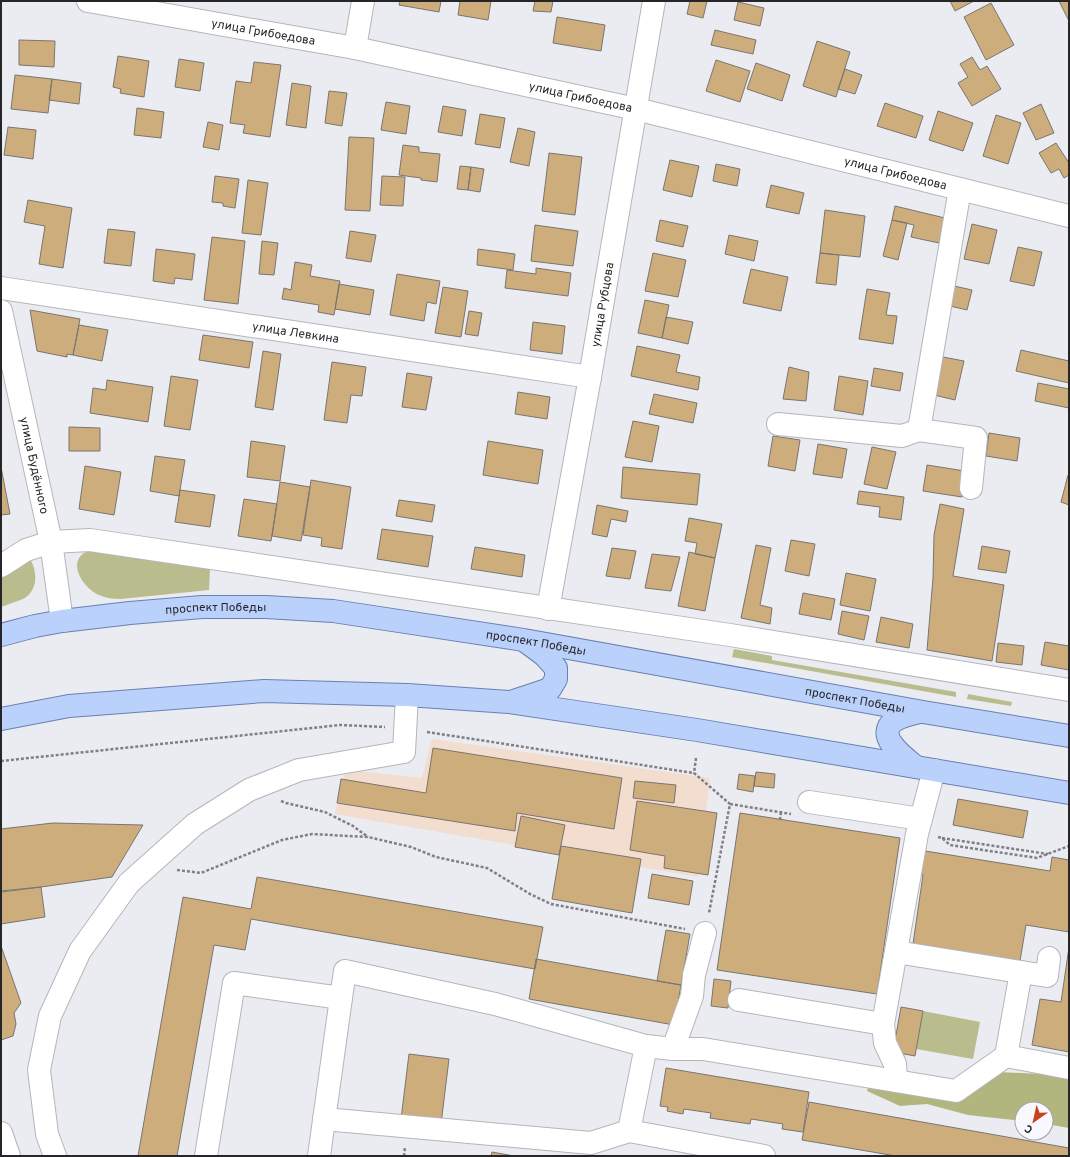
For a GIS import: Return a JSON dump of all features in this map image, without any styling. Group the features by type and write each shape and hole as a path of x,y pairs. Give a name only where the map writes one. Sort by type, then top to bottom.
{"main road":[{"name":"проспект Победы","path":"1,635 62,621 202,606 266,607 333,611 524,640 923,712 1069,736"},
{"path":"509,702 550,689 556,679 556,668 544,655 524,640"},
{"path":"1,719 69,706 264,691 407,695 509,702 697,730 1069,793"},
{"path":"923,712 904,716 893,721 887,734 890,742 899,754 925,769"}],"street":[{"name":"улица Грибоедова","path":"88,1 355,48 636,109 1069,216"},
{"path":"355,48 363,1"},
{"name":"улица Рубцова","path":"548,609 590,377 654,1"},
{"path":"919,430 960,189"},
{"name":"улица Левкина","path":"1,288 590,377"},
{"name":"улица Будённого","path":"1,311 51,542 62,621"},
{"path":"778,424 902,436 919,430 976,438 971,488"},
{"path":"1,566 26,550 51,542 90,540 730,635 1069,690"},
{"path":"48,1154 39,1070 50,1016 80,951 129,883 195,824 249,790 299,770 404,752 407,695"},
{"path":"896,1081 895,1064 885,1043 883,1024 919,827 925,769"},
{"path":"809,802 919,827"},
{"path":"673,1049 692,996 694,975 707,924"},
{"path":"896,952 1047,976 1049,958"},
{"path":"319,1156 345,971 495,1004 646,1046 673,1049 703,1049 956,1090 1006,1056 1069,1068"},
{"path":"1006,1056 1021,972"},
{"path":"206,1156 234,983 341,998"},
{"path":"739,1000 883,1024"},
{"path":"629,1131 646,1046"},
{"path":"324,1119 591,1143 629,1131 764,1156"},
{"path":"1,1133 9,1156"}],"path":[{"path":"147,867 201,872 282,840 312,834 368,837 412,847 436,857 487,868 530,894 551,904 707,924 730,804 694,773 696,758"},
{"path":"256,788 286,803 324,812 353,826 368,837"},
{"path":"780,820 781,812"},
{"path":"919,827 942,838 950,845 1037,858 1069,846"},
{"path":"942,838 1048,854"}],"shaded area":[{"path":"432,739 710,778 698,877 335,814 346,770 422,778"}],"green space":[{"path":"97,550 210,569 209,590 121,599 102,596 88,588 80,576 77,564 79,558 84,553"},
{"path":"30,559 33,564 35,575 32,591 23,599 1,607 1,571"},
{"path":"734,649 772,656 772,660 956,692 956,697 732,657"},
{"path":"968,694 1012,702 1011,706 967,699"},
{"path":"923,1011 980,1022 973,1059 916,1049"},
{"path":"998,1072 1069,1077 1069,1128 1054,1125 1054,1101 1014,1101 1014,1120 968,1115 927,1104 900,1106 867,1091 870,1082 919,1089"}],"building":[{"path":"400,1 441,1 439,12 399,5"},
{"path":"460,1 491,1 488,20 458,15"},
{"path":"535,1 553,1 551,12 533,11"},
{"path":"690,1 707,1 703,18 687,14"},
{"path":"950,1 974,1 955,11"},
{"path":"1059,1 1069,1 1069,21"},
{"path":"738,2 764,8 760,26 734,20"},
{"path":"991,3 1014,45 986,60 964,17"},
{"path":"557,17 605,25 601,51 553,43"},
{"path":"715,30 756,40 753,54 711,45"},
{"path":"19,40 55,41 54,67 19,65"},
{"path":"817,41 850,52 836,97 803,86"},
{"path":"118,56 149,61 144,97 120,93 121,89 113,87"},
{"path":"972,57 980,70 987,66 1001,89 972,106 958,83 968,77 960,64"},
{"path":"179,59 204,63 200,91 175,87"},
{"path":"716,60 750,71 740,102 706,91"},
{"path":"254,62 281,65 270,137 243,133 245,125 230,123 236,81 251,83"},
{"path":"756,63 790,75 782,101 747,89"},
{"path":"845,69 862,75 855,94 838,89"},
{"path":"15,75 52,79 48,113 11,109"},
{"path":"52,79 81,83 79,104 49,100"},
{"path":"292,83 311,86 306,128 286,125"},
{"path":"329,91 347,93 342,126 325,123"},
{"path":"386,102 410,106 406,134 381,130"},
{"path":"885,103 923,116 916,138 877,126"},
{"path":"1041,104 1054,133 1036,140 1023,113"},
{"path":"443,106 466,110 462,136 438,132"},
{"path":"137,108 164,112 161,138 134,135"},
{"path":"938,111 973,123 963,151 929,140"},
{"path":"480,114 505,118 500,148 475,144"},
{"path":"996,115 1021,123 1008,164 983,156"},
{"path":"208,122 223,125 219,150 203,147"},
{"path":"8,127 36,130 33,159 4,155"},
{"path":"518,128 535,132 529,166 510,162"},
{"path":"349,137 374,138 370,211 345,210"},
{"path":"1056,143 1069,163 1069,175 1064,178 1059,169 1051,173 1039,153"},
{"path":"403,145 419,147 419,152 440,154 437,182 399,175"},
{"path":"549,153 582,157 575,215 542,211"},
{"path":"670,160 699,166 692,197 663,190"},
{"path":"716,164 740,169 737,186 713,181"},
{"path":"460,166 471,167 468,190 457,189"},
{"path":"471,167 484,169 480,192 468,190"},
{"path":"215,176 239,179 235,208 223,206 223,203 212,202"},
{"path":"382,176 405,177 403,206 380,205"},
{"path":"248,180 268,183 261,235 242,233"},
{"path":"771,185 804,193 799,214 766,207"},
{"path":"28,200 72,208 63,268 39,264 45,226 24,222"},
{"path":"895,206 945,218 939,243 911,237 914,225 892,220"},
{"path":"825,210 865,216 860,257 820,253"},
{"path":"660,220 688,226 683,247 656,241"},
{"path":"892,220 907,223 898,260 883,256"},
{"path":"972,224 997,230 989,264 964,259"},
{"path":"535,225 578,231 573,266 531,261"},
{"path":"108,229 135,232 131,266 104,263"},
{"path":"350,231 376,235 371,262 346,258"},
{"path":"729,235 758,241 754,261 725,254"},
{"path":"212,237 245,241 238,304 204,300"},
{"path":"262,241 278,243 274,275 259,274"},
{"path":"1018,247 1042,252 1034,286 1010,281"},
{"path":"156,249 195,254 192,280 175,278 174,284 153,281"},
{"path":"478,249 515,254 513,270 477,265"},
{"path":"653,253 686,260 678,297 645,291"},
{"path":"820,253 839,255 836,285 816,283"},
{"path":"295,262 312,265 310,276 340,281 334,315 318,312 319,305 282,299 284,288 291,290"},
{"path":"536,268 571,273 568,296 505,288 507,270 536,274"},
{"path":"751,269 788,277 781,311 743,303"},
{"path":"397,274 440,281 436,304 427,302 424,321 390,315"},
{"path":"339,284 374,290 370,315 335,309"},
{"path":"954,286 972,290 967,310 950,306"},
{"path":"443,287 468,291 461,337 435,333"},
{"path":"867,289 890,293 886,315 897,316 893,344 859,339"},
{"path":"645,300 669,305 662,338 638,333"},
{"path":"30,310 80,319 73,355 67,354 67,357 37,351"},
{"path":"469,311 482,313 478,336 465,334"},
{"path":"666,317 693,322 688,344 662,338"},
{"path":"533,322 565,326 562,354 530,350"},
{"path":"79,325 108,330 102,361 73,355"},
{"path":"203,335 253,342 249,368 199,360"},
{"path":"637,346 680,355 676,372 700,377 698,390 631,376"},
{"path":"1021,350 1069,361 1069,383 1016,371"},
{"path":"263,351 281,354 273,410 255,407"},
{"path":"943,357 964,361 955,400 934,395"},
{"path":"332,362 366,367 362,396 351,395 347,423 324,420"},
{"path":"789,367 809,372 806,401 783,399"},
{"path":"874,368 903,373 900,391 871,386"},
{"path":"407,373 432,377 426,410 402,407"},
{"path":"171,376 198,380 190,430 164,426"},
{"path":"839,376 868,381 863,415 834,410"},
{"path":"107,380 153,387 148,422 90,413 93,388 106,390"},
{"path":"1038,383 1069,389 1069,408 1035,401"},
{"path":"518,392 550,397 547,419 515,414"},
{"path":"654,394 697,403 693,423 649,414"},
{"path":"633,421 659,426 652,462 625,457"},
{"path":"69,427 100,428 100,451 69,451"},
{"path":"989,433 1020,438 1017,461 986,456"},
{"path":"773,436 800,440 795,471 768,466"},
{"path":"251,441 285,446 280,481 247,477"},
{"path":"488,441 543,450 538,484 483,475"},
{"path":"818,444 847,449 842,478 813,474"},
{"path":"872,447 896,452 887,489 864,484"},
{"path":"155,456 185,460 179,496 150,491"},
{"path":"927,465 965,471 962,497 923,491"},
{"path":"85,466 121,472 114,515 79,509"},
{"path":"1,467 10,514 1,515"},
{"path":"623,467 700,474 697,505 621,498"},
{"path":"1069,475 1069,505 1061,502"},
{"path":"311,480 351,487 342,549 321,546 322,538 303,535"},
{"path":"280,482 310,487 301,541 272,536"},
{"path":"180,490 215,495 210,527 175,522"},
{"path":"859,491 904,497 901,520 879,517 880,507 857,504"},
{"path":"244,499 277,504 271,541 238,536"},
{"path":"399,500 435,505 432,522 396,516"},
{"path":"940,504 964,509 953,576 1004,585 992,661 927,650 933,578 934,535"},
{"path":"597,505 628,511 626,522 611,519 607,537 592,534"},
{"path":"689,518 722,524 715,558 695,554 697,543 685,541"},
{"path":"382,529 433,536 428,567 377,559"},
{"path":"791,540 815,544 809,576 785,571"},
{"path":"756,545 771,548 760,605 772,608 770,624 741,618"},
{"path":"982,546 1010,551 1006,573 978,569"},
{"path":"475,547 525,555 522,577 471,569"},
{"path":"612,548 636,551 630,579 606,576"},
{"path":"689,552 715,558 705,611 678,606"},
{"path":"652,554 680,557 671,591 645,588"},
{"path":"846,573 876,579 870,611 840,605"},
{"path":"803,593 835,599 831,620 799,614"},
{"path":"842,611 869,616 864,640 838,634"},
{"path":"881,617 913,624 909,648 876,642"},
{"path":"1045,642 1069,646 1069,670 1041,665"},
{"path":"998,643 1024,646 1022,665 996,662"},
{"path":"433,748 622,778 614,829 517,813 515,831 337,803 341,779 426,793"},
{"path":"756,772 775,774 774,788 754,786"},
{"path":"739,774 755,776 753,792 737,789"},
{"path":"635,781 676,785 674,803 633,798"},
{"path":"958,799 1028,811 1023,838 953,825"},
{"path":"637,801 717,813 708,875 664,868 665,856 630,850"},
{"path":"740,813 900,838 877,994 717,970"},
{"path":"521,816 565,825 559,855 515,847"},
{"path":"53,823 143,825 112,877 1,891 1,829"},
{"path":"561,846 641,859 632,913 552,899"},
{"path":"919,850 1050,871 1052,857 1069,860 1069,932 1026,925 1020,961 913,944 923,875 915,873"},
{"path":"652,874 693,881 689,905 648,898"},
{"path":"257,877 543,927 535,969 251,919 245,950 214,945 177,1156 138,1156 183,897 251,909"},
{"path":"41,887 45,917 1,924 1,892"},
{"path":"666,930 690,934 681,985 657,981"},
{"path":"1,946 21,1003 14,1013 16,1024 13,1036 1,1040"},
{"path":"1069,947 1069,1052 1032,1045 1040,999 1061,1002"},
{"path":"536,959 681,985 674,1025 529,999"},
{"path":"714,979 731,981 728,1008 711,1006"},
{"path":"901,1007 923,1011 915,1056 893,1052"},
{"path":"409,1054 449,1059 441,1124 401,1119"},
{"path":"666,1068 809,1092 803,1132 782,1129 783,1124 751,1119 750,1124 710,1118 711,1113 684,1109 683,1114 667,1111 668,1107 660,1106"},
{"path":"809,1102 1014,1138 1014,1141 1029,1141 1069,1148 1069,1156 896,1156 802,1140"},
{"path":"492,1152 514,1156 491,1156"}]}
